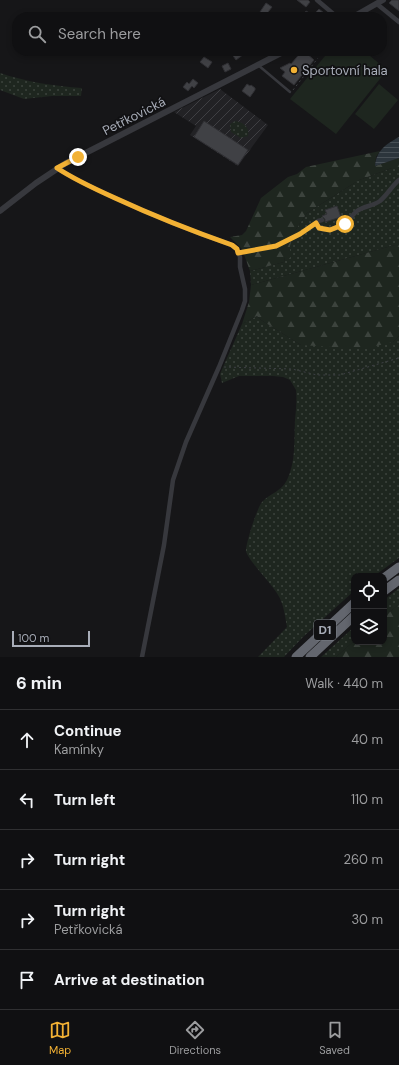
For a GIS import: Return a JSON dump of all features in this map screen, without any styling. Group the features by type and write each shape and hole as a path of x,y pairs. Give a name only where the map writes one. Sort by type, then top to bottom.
{"highway":[{"path":"387,576 399,567"},
{"path":"387,589 399,580"},
{"name":"D1","path":"296,657 351,606"},
{"name":"D1","path":"310,657 351,619"}],"street":[{"path":"317,0 331,12"},
{"path":"362,12 383,0"},
{"path":"377,4 387,12"},
{"path":"387,12 399,22"},
{"name":"Petřkovická","path":"0,211 36,182 57,168 275,56"},
{"path":"57,168 78,180 145,212 232,245 237,249 245,289 245,301 242,310 186,442 173,480 164,545 142,657"},
{"path":"322,220 316,223 319,228 330,230 345,224 358,210 378,202 399,180"}],"lane":[{"path":"257,65 290,92"}],"path":[{"path":"290,92 320,56"},
{"path":"238,253 276,246 300,234 316,223"},
{"path":"219,367 292,369 317,375 340,375 399,358"}],"shaded area":[{"path":"220,89 268,125 238,166 190,135 196,126 174,112"},
{"path":"399,137 399,158 375,166 377,156 382,148"}],"green space":[{"path":"325,56 370,56 387,70 336,134 290,99"},
{"path":"0,73 41,83 82,88 81,96 52,96 24,99 0,90"},
{"path":"379,84 398,100 374,129 355,114"},
{"path":"235,121 241,122 247,128 248,136 241,138 231,132 230,124"},
{"path":"380,151 376,157 375,166 399,158 399,168 392,168 359,180 307,213 294,232 290,246 290,258 285,257 284,262 250,271 242,249 230,237 242,235 246,231 261,198 288,177 297,174 306,167"},
{"path":"392,168 399,168 399,245 251,285 250,271 284,262 294,232 307,213 359,180"},
{"path":"399,245 399,336 393,342 363,349 301,345 257,316 242,324 249,302 251,285"},
{"path":"257,316 301,345 393,342 399,336 399,558 378,573 351,573 351,594 303,637 284,657 258,657 287,627 282,602 247,555 246,551 252,526 262,502 285,484 290,473 294,451 296,390 290,380 283,377 273,376 239,376 222,383 220,374 242,324"},
{"path":"399,588 399,604 387,614 387,609 387,598"},
{"path":"399,604 399,657 336,657 351,644 351,645 387,645 387,614"},
{"path":"351,630 351,644 336,657 321,657"}],"building":[{"path":"297,0 308,0 310,2 306,7"},
{"path":"392,0 399,0 399,11 389,3"},
{"path":"266,3 272,7 268,12 260,12"},
{"path":"319,9 323,12 316,12"},
{"path":"233,56 241,56 236,60"},
{"name":"Sportovní hala","path":"298,56 310,56 314,60 294,85 282,76 285,72 280,68 290,63 291,64"},
{"path":"204,57 212,62 208,68 200,62"},
{"path":"228,63 231,69 225,72 222,66"},
{"path":"193,79 198,83 194,88 192,86 188,91 183,87 187,82 189,84"},
{"path":"247,84 255,88 250,97 242,91"},
{"path":"204,121 248,150 238,165 194,137"},
{"path":"337,206 341,217 325,222 325,219 322,216 327,214 325,210"}],"place":[{"name":"Sportovní hala","path":"294,70"}],"route":[{"path":"78,157 57,168 78,180 155,217 232,245 237,249 238,253 276,246 300,234 316,223 319,228 325,230 330,230 345,224"}]}
